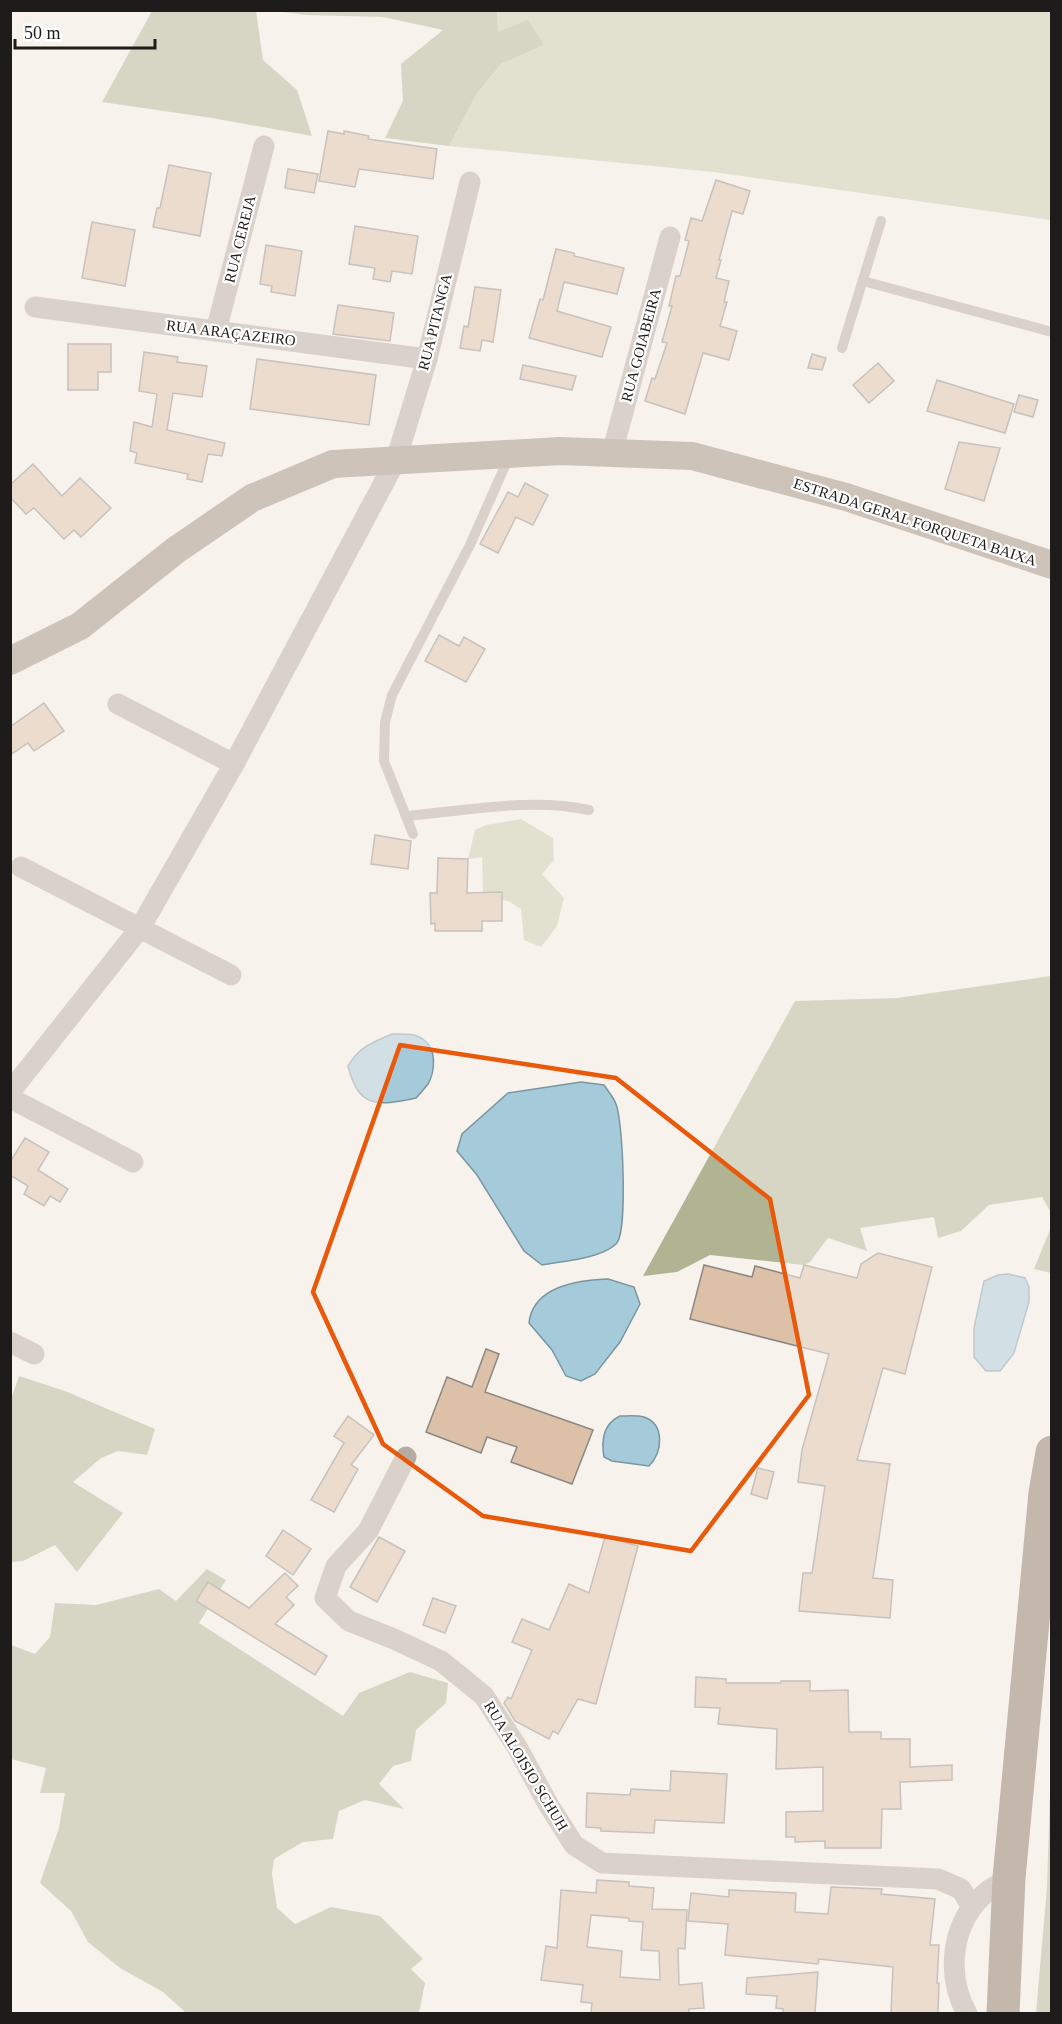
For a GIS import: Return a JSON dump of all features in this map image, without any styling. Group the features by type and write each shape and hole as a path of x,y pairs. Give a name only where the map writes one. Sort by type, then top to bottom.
{"main road":[{"path":"1003,2013 1009,1878 1045,1493 1052,1452"}],"street":[{"name":"RUA CEREJA","path":"216,332 264,146"},
{"name":"RUA PITANGA","path":"10,1092 140,928 234,764 396,460 427,359 470,182"},
{"name":"RUA GOIABEIRA","path":"612,453 670,237"},
{"name":"RUA ARAÇAZEIRO","path":"35,307 427,359"},
{"name":"ESTRADA GERAL FORQUETA BAIXA","path":"10,661 80,626 176,550 252,498 333,464 560,451 692,456 846,497 1052,565"},
{"path":"118,704 234,764"},
{"path":"21,867 231,975"},
{"path":"10,1098 133,1162"},
{"path":"10,1342 33,1354"},
{"name":"RUA ALOISIO SCHUH","path":"406,1457 368,1531 336,1566 325,1598 349,1621 394,1638 441,1660 484,1696 517,1747 548,1804 574,1845 602,1863 938,1879 961,1889 972,1907"},
{"path":"967,2013 960,2001 955,1984 953,1964 956,1944 962,1925 972,1907 989,1890 1009,1878"}],"lane":[{"path":"842,348 880,221"},
{"path":"862,281 1052,332"},
{"path":"413,834 384,761 385,722 392,695 470,545 510,454"},
{"path":"406,816 516,806 572,807 589,810"}],"highlighted area":[{"path":"400,1045 616,1078 770,1199 809,1395 691,1551 483,1516 383,1444 313,1292"}],"green space":[{"path":"152,11 256,11 263,60 297,90 312,136 102,102"},
{"path":"276,11 497,11 498,32 528,20 544,45 501,64 476,95 449,146 385,138 403,101 401,64 443,30 383,17 306,15"},
{"path":"497,11 1051,11 1051,220 713,172 449,146 476,95 501,64 544,45 498,32"},
{"path":"521,819 553,838 554,860 542,874 564,898 557,926 541,947 524,940 521,909 501,899 498,892 483,892 482,857 468,859 475,830 486,825"},
{"path":"1051,976 1051,1213 1042,1197 989,1205 961,1231 938,1238 934,1217 860,1228 867,1251 828,1238 810,1262 804,1265 710,1255 677,1272 643,1276 795,1001 897,998"},
{"path":"1051,1227 1052,1273 1034,1269"},
{"path":"19,1376 65,1391 155,1429 147,1455 118,1451 101,1458 73,1482 123,1513 77,1572 55,1545 23,1561 11,1562 10,1402"},
{"path":"207,1569 226,1580 199,1623 343,1716 359,1693 410,1672 448,1683 446,1703 416,1730 411,1761 393,1766 379,1784 404,1809 365,1800 339,1811 333,1839 303,1842 274,1859 272,1874 277,1908 295,1924 331,1907 380,1916 423,1959 411,1969 425,1983 419,2013 186,2013 163,1992 120,1968 88,1942 71,1911 40,1883 59,1828 65,1793 40,1793 46,1768 11,1759 11,1645 35,1654 50,1637 55,1603 96,1605 159,1589 176,1601"},
{"path":"1051,1760 1051,2013 1036,2013 1047,1887"}],"water":[{"path":"392,1034 413,1035 424,1040 433,1055 432,1073 428,1084 416,1098 380,1103 364,1097 352,1080 348,1066 362,1049"},
{"path":"581,1082 604,1085 616,1104 619,1114 623,1177 620,1236 616,1244 601,1253 581,1259 542,1265 524,1251 477,1175 457,1151 462,1134 508,1093"},
{"path":"1008,1274 1025,1278 1029,1287 1029,1302 1014,1353 1000,1371 986,1371 974,1357 974,1328 984,1281 998,1275"},
{"path":"608,1279 634,1287 640,1304 620,1342 595,1374 581,1381 566,1376 552,1350 529,1323 532,1311 548,1293 559,1288 584,1281"},
{"path":"620,1416 644,1417 656,1426 660,1439 659,1447 649,1466 612,1461 604,1457 605,1433 610,1423"}],"building":[{"path":"328,131 344,134 344,131 369,136 368,139 437,149 433,179 359,169 355,187 319,181"},
{"path":"169,165 211,173 200,236 153,227 157,208 160,208"},
{"path":"288,169 318,174 314,193 285,188"},
{"path":"716,180 750,191 743,214 732,211 716,278 729,281 724,302 727,302 720,326 737,331 729,360 703,353 685,414 645,401 667,343 662,342 672,306 669,306 676,276 680,276 689,241 685,240 691,218 702,221"},
{"path":"92,222 135,230 125,286 82,278"},
{"path":"355,226 418,236 412,274 392,271 390,282 373,279 375,268 349,264"},
{"path":"266,245 302,251 295,296 271,292 272,286 260,284"},
{"path":"556,249 574,253 574,256 624,268 617,294 564,282 557,311 611,327 602,357 529,338 540,299 543,300"},
{"path":"475,287 501,290 493,342 482,340 480,351 460,348 464,326 468,327"},
{"path":"338,305 394,313 390,341 333,334"},
{"path":"68,344 111,344 111,372 98,372 98,390 68,390"},
{"path":"144,352 178,357 177,362 207,366 202,397 173,393 167,430 225,443 222,456 208,454 202,482 187,479 188,474 135,463 137,453 130,451 134,422 152,427 157,394 139,391"},
{"path":"812,354 826,358 822,370 808,368"},
{"path":"257,359 376,375 369,425 250,409"},
{"path":"878,363 894,381 869,403 853,385"},
{"path":"523,365 576,376 572,390 520,379"},
{"path":"937,380 1014,404 1005,433 927,411"},
{"path":"1019,395 1038,400 1033,417 1014,412"},
{"path":"959,442 1000,448 984,501 945,489"},
{"path":"33,464 62,496 80,478 111,508 81,537 74,530 64,539 34,508 26,514 10,497 10,485"},
{"path":"525,483 548,495 533,525 516,517 498,553 480,544 508,492 518,497"},
{"path":"439,635 459,646 464,637 485,649 466,682 425,661"},
{"path":"44,703 64,731 34,751 28,743 10,755 10,727"},
{"path":"375,835 411,841 408,869 371,864"},
{"path":"438,858 468,859 467,893 502,892 502,921 482,921 482,931 435,931 435,923 431,924 430,893 437,893"},
{"path":"25,1138 49,1152 38,1170 68,1189 60,1202 50,1196 44,1206 24,1194 28,1186 10,1175 10,1162"},
{"path":"878,1253 932,1267 905,1374 883,1368 857,1460 890,1464 873,1578 893,1580 890,1618 799,1611 803,1573 812,1573 825,1486 798,1482 802,1450 829,1354 690,1319 704,1265 752,1277 755,1266 800,1278 804,1265 857,1278 861,1264"},
{"path":"486,1349 499,1354 485,1392 593,1430 572,1484 511,1462 517,1447 487,1437 481,1453 426,1432 447,1377 472,1387"},
{"path":"348,1416 374,1435 351,1465 358,1469 334,1512 311,1500 344,1443 334,1436"},
{"path":"758,1468 774,1472 767,1499 751,1494"},
{"path":"283,1530 311,1549 293,1575 266,1556"},
{"path":"379,1537 405,1551 377,1602 350,1587"},
{"path":"605,1537 638,1546 596,1704 578,1699 558,1734 553,1731 549,1739 515,1721 504,1703 508,1697 511,1699 532,1650 512,1642 522,1619 549,1630 569,1584 589,1593"},
{"path":"285,1573 298,1586 286,1597 294,1605 275,1624 327,1656 315,1675 196,1601 208,1582 249,1608"},
{"path":"433,1598 456,1606 445,1633 423,1625"},
{"path":"696,1677 726,1679 726,1683 810,1681 810,1691 848,1690 849,1732 881,1732 881,1739 910,1739 910,1767 952,1765 952,1780 900,1782 901,1809 882,1809 881,1848 825,1848 825,1841 795,1842 795,1837 786,1837 786,1812 823,1811 823,1767 776,1769 777,1729 718,1724 720,1708 695,1707"},
{"path":"671,1771 727,1774 724,1823 655,1820 654,1833 601,1831 601,1828 586,1827 587,1793 630,1795 631,1789 670,1791"},
{"path":"597,1880 629,1882 629,1886 654,1888 652,1909 687,1910 685,1949 678,1948 679,1985 702,1983 704,2008 689,2009 689,2013 591,2013 592,2003 581,2002 583,1985 541,1980 546,1946 557,1948 561,1890 596,1893","holes":["591,1915 629,1918 629,1921 643,1922 641,1950 659,1951 660,1980 620,1977 622,1951 587,1947"]},
{"path":"831,1887 882,1889 881,1894 935,1899 930,1945 939,1945 938,2013 891,2013 893,1967 819,1959 818,1964 725,1955 728,1924 688,1921 691,1893 729,1897 729,1890 796,1893 795,1912 828,1914"},
{"path":"818,1972 815,2013 783,2013 783,2009 776,2008 777,1996 746,1994 747,1978"}]}
